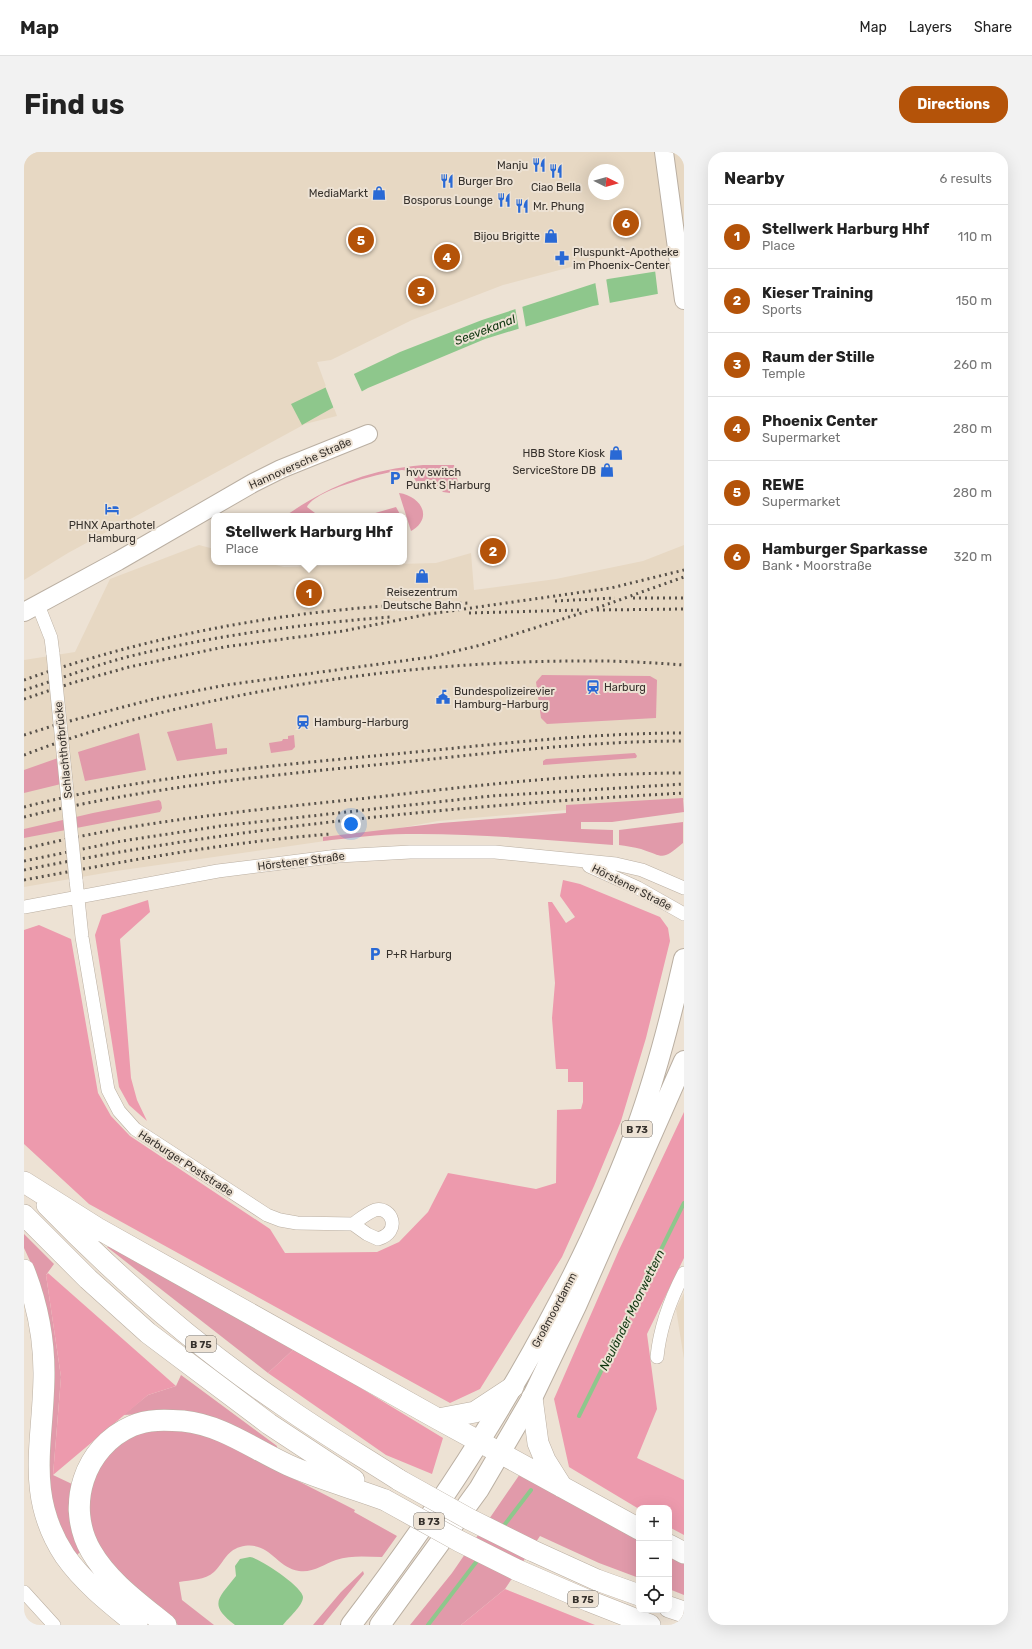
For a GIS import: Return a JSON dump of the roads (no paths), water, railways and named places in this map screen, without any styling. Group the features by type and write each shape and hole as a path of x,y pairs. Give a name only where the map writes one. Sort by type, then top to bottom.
{"highway":[{"name":"B 75","path":"24,1182 97,1228 480,1443"},
{"name":"B 75","path":"24,1182 103,1261 174,1323 283,1406 398,1480 469,1519 531,1550 597,1580 636,1595"},
{"name":"B 75","path":"24,1215 82,1274 148,1333 269,1424 385,1500 459,1541 517,1570 569,1593 650,1625"},
{"path":"24,1270 38,1313 43,1350 44,1375 38,1462 39,1486 44,1511 53,1534 73,1566 99,1593 137,1625"},
{"path":"438,1419 475,1412 513,1387"},
{"path":"532,1398 538,1443 545,1460 562,1487"},
{"name":"B 75","path":"166,1625 132,1597 106,1572 91,1551 82,1528 80,1516 80,1490 88,1467 102,1447 123,1431 133,1426 157,1420 198,1423 218,1430 289,1465 385,1500"},
{"path":"480,1443 636,1527"},
{"path":"672,1547 684,1554"},
{"path":"672,1608 684,1612"}],"main road":[{"path":"664,152 684,300"},
{"path":"670,193 684,219"},
{"name":"Hannoversche Straße","path":"31,608 253,483 282,469 368,434"},
{"name":"Großmoordamm","path":"351,1625 424,1526 480,1443 513,1387 566,1290 628,1152 642,1114 667,1027 684,959"},
{"name":"Großmoordamm","path":"380,1625 445,1538 500,1454 532,1398 576,1306 684,1062"}],"street":[{"name":"Schlachthofbrücke","path":"31,608 51,638 78,898"},
{"name":"Hörstener Straße","path":"24,907 218,871 345,855 410,852 494,852 580,862 616,864 642,870 684,888"},
{"name":"Hörstener Straße","path":"580,862 638,888 684,914"},
{"name":"Harburger Poststraße","path":"78,898 82,937 108,1090 119,1111 135,1129 267,1215 280,1220 296,1223 353,1224"},
{"path":"657,1357 660,1335 670,1302 684,1273"},
{"path":"24,1592 54,1625"}],"water":[{"name":"Seevekanal","path":"684,267 684,289 593,306 485,339 368,388 302,425 291,404 400,352 482,320 608,279"},
{"path":"250,1557 262,1562 289,1580 301,1592 303,1597 301,1604 283,1625 235,1625 221,1612 219,1601 224,1590 236,1576 235,1566 240,1559"}],"waterway":[{"name":"Neuländer Moorwettern","path":"579,1416 684,1203"},
{"name":"Neuländer Moorwettern","path":"502,1528 531,1490"},
{"name":"Neuländer Moorwettern","path":"428,1625 480,1557"}],"railway":[{"path":"24,699 72,683 129,667 224,647 343,631 429,614 611,588 684,570"},
{"path":"24,735 62,723 154,699 226,685 431,657 481,645 591,610 684,577"},
{"path":"555,601 615,598"},
{"path":"633,598 684,598"},
{"path":"24,680 116,651 209,629 304,614 352,609 400,605 469,603"},
{"path":"597,610 684,609"},
{"path":"469,613 579,610"},
{"path":"24,690 131,656 195,642 260,631 390,617"},
{"path":"24,755 101,729 179,708 322,681 413,670 505,663 619,661 684,665"},
{"path":"24,807 116,787 208,773 539,740 611,735 684,733"},
{"path":"24,817 113,798 248,778 534,749 609,743 684,741"},
{"path":"24,849 109,831 238,812 526,781 605,775 684,773"},
{"path":"24,861 122,841 221,826 491,796 684,784"},
{"path":"24,870 187,841 270,829 435,811 684,793"},
{"path":"24,880 215,847 292,837 331,834"}],"place":[{"name":"Manju","path":"539,165"},
{"name":"Ciao Bella","path":"556,171"},
{"name":"Burger Bro","path":"447,181"},
{"name":"MediaMarkt","path":"379,193"},
{"name":"Bosporus Lounge","path":"504,200"},
{"name":"Mr. Phung","path":"522,206"},
{"name":"Hamburger Sparkasse","path":"626,223"},
{"name":"Bijou Brigitte","path":"551,236"},
{"name":"REWE","path":"361,240"},
{"name":"Phoenix Center","path":"447,257"},
{"name":"Pluspunkt-Apotheke im Phoenix-Center","path":"562,258"},
{"name":"Raum der Stille","path":"421,291"},
{"name":"HBB Store Kiosk","path":"616,453"},
{"name":"ServiceStore DB","path":"607,470"},
{"name":"hvv switch Punkt S Harburg","path":"395,478"},
{"name":"PHNX Aparthotel Hamburg","path":"112,509"},
{"name":"Kieser Training","path":"493,551"},
{"name":"Reisezentrum Deutsche Bahn","path":"422,576"},
{"name":"Stellwerk Harburg Hhf","path":"309,593"},
{"name":"Harburg","path":"593,687"},
{"name":"Bundespolizeirevier Hamburg-Harburg","path":"443,697"},
{"name":"Hamburg-Harburg","path":"303,722"},
{"name":"P+R Harburg","path":"375,954"}]}
